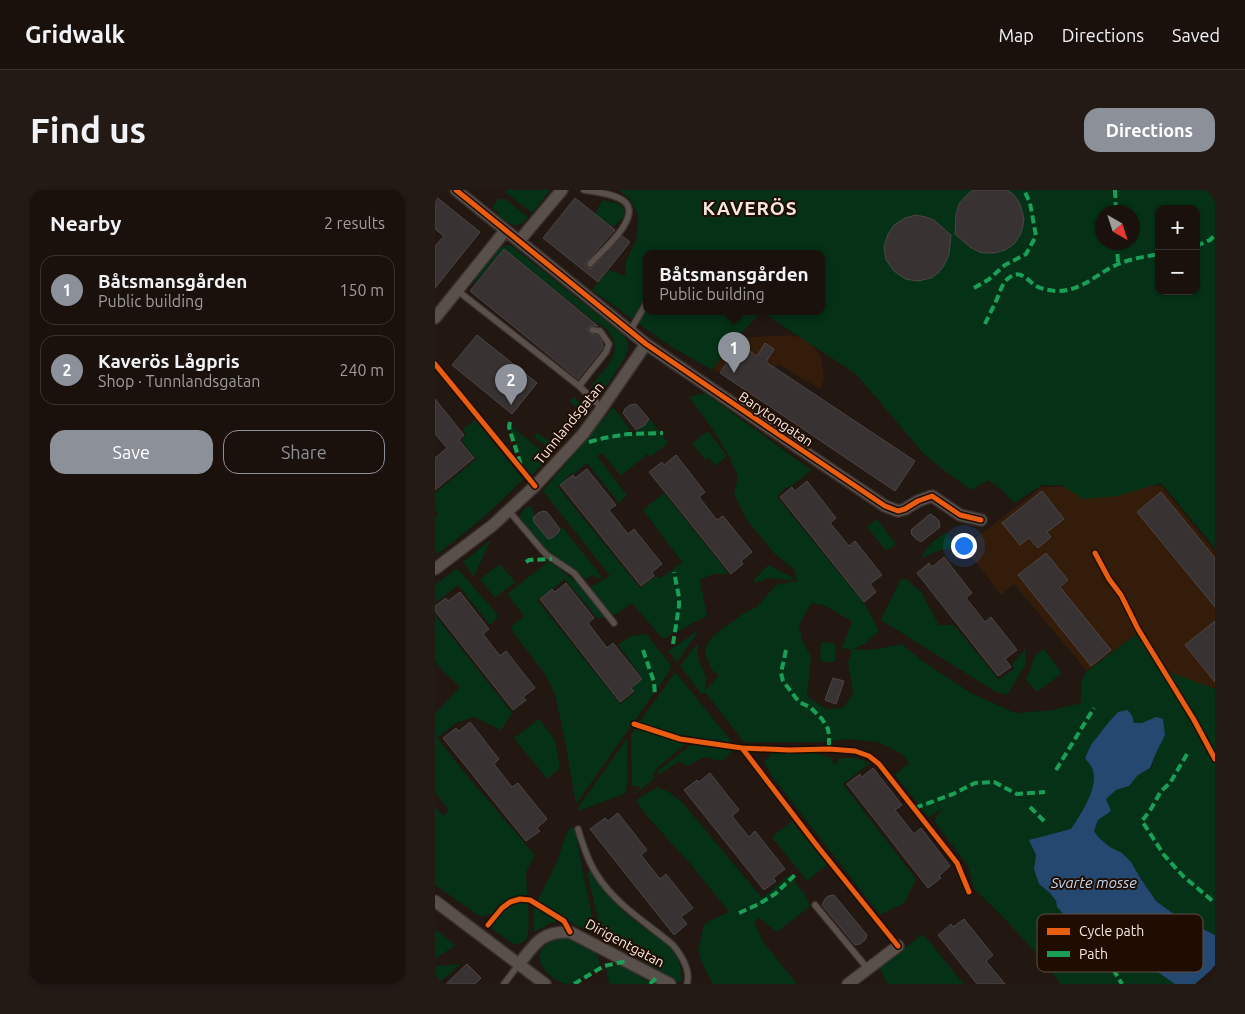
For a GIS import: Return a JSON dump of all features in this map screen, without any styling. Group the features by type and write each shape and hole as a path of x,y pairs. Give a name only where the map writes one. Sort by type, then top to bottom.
{"street":[{"name":"Barytongatan","path":"455,190 646,344 885,506 897,511 932,496 960,515 981,520"},
{"path":"519,241 562,190"},
{"path":"435,318 505,231"},
{"name":"Tunnlandsgatan","path":"435,569 493,525 535,486 583,434 646,344"},
{"path":"435,900 545,984"},
{"name":"Dirigentgatan","path":"519,964 537,942 546,935 555,932 570,932 670,984"},
{"path":"849,984 898,946"}],"lane":[{"path":"585,190 619,198 626,203 629,210 626,224 590,264"},
{"path":"457,291 579,386 602,408"},
{"path":"630,330 643,309"},
{"path":"579,386 606,352 609,344 600,331 592,330"},
{"path":"509,510 547,555 574,573 614,623"},
{"path":"578,830 587,856 597,875 609,891 679,952 688,974 687,984"},
{"path":"815,905 868,969"},
{"path":"503,984 519,964"}],"shaded area":[{"path":"791,335 808,340 821,357 824,379 820,389 778,364 754,397 700,359 729,341 753,337"},
{"path":"1161,486 1215,552 1215,689 1209,693 1169,672 1142,630 1087,671 1014,584 1001,595 964,547 1042,487"}],"green space":[{"path":"506,190 550,190 532,213 506,193"},
{"path":"619,190 1215,190 1215,548 1161,483 1117,496 1083,499 1062,485 1042,485 1014,503 1002,490 988,480 971,490 941,468 923,453 856,374 767,315 825,315 825,250 643,250 643,315 758,315 734,341 712,370 670,346 592,290 609,270 625,276 626,261 637,238 638,215 631,200"},
{"path":"498,199 505,199 528,217 520,224 513,225 509,223 498,214 499,212 496,210 495,212 492,208"},
{"path":"603,200 619,204 624,209 624,217 613,227 595,214"},
{"path":"506,245 512,246 626,339 628,347 625,357 613,377 602,390 595,390 592,386 611,360 615,348 612,337 605,328 504,249 473,285 475,278 497,251"},
{"path":"705,393 811,470 794,484 783,490 777,497 866,606 879,631 864,644 853,649 872,650 902,644 921,660 971,693 1015,713 1053,710 1081,703 1082,679 1087,671 1142,630 1169,672 1215,689 1215,935 1203,929 1203,914 1174,914 1156,901 1136,870 1122,853 1110,847 1094,831 1105,799 1116,790 1129,786 1138,775 1151,768 1156,753 1142,723 1134,723 1130,713 1118,712 1092,745 1085,758 1092,768 1094,783 1080,816 1071,829 1030,840 1036,855 1034,869 1039,884 1050,893 1056,901 1057,907 1063,914 1037,914 1037,954 974,889 968,866 934,821 942,808 929,818 895,775 909,763 902,754 878,742 847,739 823,742 744,742 705,692 702,694 699,691 680,666 696,645 698,645 698,659 706,677 705,691 719,675 712,670 705,654 707,645 713,636 744,613 757,607 776,585 797,581 794,569 775,554 747,520 734,494 738,477 729,456 714,431 689,397","holes":["811,603 823,605 852,621 842,648 852,650 848,662 853,693 843,708 826,709 807,696 811,657 802,640 799,625"]},
{"path":"573,397 586,411 556,449 552,451 534,437 537,433 549,441 577,408 570,401"},
{"path":"613,407 630,429 628,431 632,435 651,420 668,443 650,457 647,454 621,476 602,453 597,456 627,495 619,503 587,463 574,474 572,473 558,487 640,588 656,576 661,578 682,562 643,510 664,493 729,574 713,574 700,580 707,616 663,639 632,603 612,617 597,618 565,579 537,600 620,704 635,692 632,688 643,679 618,645 631,636 646,634 671,665 669,672 576,804 555,694 545,674 510,628 524,616 507,594 549,561 580,585 591,587 610,576 543,491"},
{"path":"475,420 523,479 482,518 437,554 435,551 435,517 438,514 435,509 435,493 476,459 461,440 466,435 463,429"},
{"path":"511,426 549,457 531,476 523,466 511,433"},
{"path":"708,431 727,456 715,466 709,458 705,460 692,443"},
{"path":"530,505 535,515 533,518 534,522 548,539 556,536 560,528 563,528 601,578 596,578 593,575 585,579 543,547 520,517 521,513"},
{"path":"877,519 896,544 886,551 867,527"},
{"path":"947,533 957,547 938,551 921,559 928,547"},
{"path":"490,541 474,577 463,562"},
{"path":"500,564 515,582 495,598 480,579"},
{"path":"768,565 793,578 793,580 768,578 755,583 753,581"},
{"path":"457,568 497,614 497,618 490,625 458,585 435,603 435,585"},
{"path":"906,579 921,592 939,625 954,625 999,680 1014,669 1012,665 1025,649 1026,664 1007,695 996,692 881,620 900,580"},
{"path":"435,615 512,713 501,730 474,717 456,723 437,738 535,855 526,872 527,895 509,899 493,913 481,917 435,885 435,807 443,816 449,810 435,792 435,714 460,687 435,661"},
{"path":"697,633 677,662 668,651"},
{"path":"821,641 835,644 834,662 823,662 820,659"},
{"path":"1044,649 1062,673 1037,692 1026,680 1035,656"},
{"path":"676,673 732,742 731,744 671,733 639,723"},
{"path":"539,719 555,740 560,768 547,779 514,738"},
{"path":"638,729 688,742 655,770 653,780 634,793 640,788 632,786 631,734 634,730"},
{"path":"627,738 626,793 578,810 580,805"},
{"path":"693,743 733,750 722,761 704,757 687,766 679,761 658,774 658,771"},
{"path":"773,752 792,754 811,752 832,758 834,765 840,758 857,758 870,763 843,784 916,879 904,903 880,915 771,775 764,762"},
{"path":"657,787 669,792 682,802 762,898 789,875 804,893 810,906 777,932 759,918 754,922 764,943 797,984 713,984 701,961 698,950 704,925 729,912 693,867 646,815 636,800"},
{"path":"792,821 827,865 807,881 772,837"},
{"path":"573,827 594,925 593,932 587,931 536,903 556,864 567,832"},
{"path":"590,870 593,870 607,893 625,913 670,946 676,954 679,963 682,982 678,982 602,936 588,876"},
{"path":"528,901 528,931 527,938 524,941 513,944 491,928 509,905"},
{"path":"534,906 559,921 534,932"},
{"path":"435,929 455,945 435,959"},
{"path":"923,934 963,984 887,984 880,968"},
{"path":"572,938 596,950 600,966 581,979 569,984 562,983 545,971 540,958 540,952 543,947 555,939"},
{"path":"460,964 438,984 435,984 435,966"},
{"path":"620,964 651,984 609,984 606,968"},
{"path":"1051,972 1158,972 1176,984 1061,984"}],"water":[{"name":"Svarte mosse","path":"1127,710 1132,716 1134,723 1142,723 1156,717 1163,719 1165,735 1150,768 1138,775 1129,786 1116,790 1106,799 1111,811 1098,820 1094,831 1099,838 1110,847 1122,853 1131,862 1156,901 1174,914 1063,914 1057,907 1056,901 1050,893 1039,884 1034,869 1036,855 1029,840 1071,829 1080,816 1092,791 1094,775 1092,768 1085,758 1091,745 1118,712"},
{"name":"Svarte mosse","path":"1203,929 1215,935 1215,965 1211,970 1195,984 1175,984 1157,972 1203,972"}],"building":[{"path":"973,190 1007,190 1014,195 1020,204 1024,219 1022,230 1014,244 1005,250 995,253 979,252 955,234 956,214 959,204"},
{"path":"435,196 480,232 435,288 435,246 444,236 435,229"},
{"path":"575,198 615,230 587,261 585,265 587,268 591,269 622,236 630,242 598,282 543,238"},
{"path":"916,215 934,220 951,235 949,255 943,267 931,278 918,281 905,279 894,271 886,260 884,247 888,234 894,225 905,218"},
{"path":"504,249 598,326 590,326 587,329 590,334 597,335 601,340 602,349 578,379 470,291"},
{"path":"477,335 537,383 512,414 452,365"},
{"path":"765,343 774,349 766,362 915,461 895,491 720,373 739,344 757,356"},
{"path":"435,399 464,435 459,440 474,458 435,490 435,458 447,448 435,434"},
{"path":"636,404 649,419 645,425 636,430 623,413 630,405"},
{"path":"676,455 705,492 699,497 717,520 723,516 752,552 741,561 743,564 731,574 649,472 662,462 664,465"},
{"path":"587,469 616,505 609,510 628,534 634,529 662,564 652,572 654,576 641,586 560,485 573,475 575,478"},
{"path":"807,481 836,518 830,523 849,546 855,541 882,575 870,584 876,592 864,602 780,497 792,487 795,491"},
{"path":"1042,491 1064,519 1047,532 1051,537 1038,548 1029,538 1020,545 1002,523"},
{"path":"1161,492 1215,558 1215,607 1137,512"},
{"path":"543,511 547,512 560,529 552,538 548,539 534,522 533,518"},
{"path":"930,514 939,521 940,527 921,542 912,535 911,530"},
{"path":"1046,553 1068,580 1060,587 1111,650 1091,666 1018,575"},
{"path":"944,557 972,593 966,598 985,622 991,617 1017,650 1005,659 1011,667 998,676 917,573 929,563 932,567"},
{"path":"566,583 594,618 588,623 607,648 613,643 642,679 631,688 634,691 620,702 540,599 552,589 555,592"},
{"path":"460,592 489,629 483,634 500,656 506,651 535,688 523,697 526,700 513,710 435,611 435,606 446,598 448,601"},
{"path":"1215,621 1215,682 1185,645"},
{"path":"833,678 844,681 836,704 825,700"},
{"path":"470,722 499,759 494,764 512,787 518,783 547,819 537,828 540,831 526,841 443,738 456,728 459,731"},
{"path":"873,768 902,805 895,810 914,834 921,828 950,866 939,876 941,878 928,888 847,784 860,774 862,777"},
{"path":"710,773 739,810 732,816 749,837 755,831 785,869 773,878 776,881 764,890 684,790 697,780 699,782"},
{"path":"618,813 647,850 641,855 660,879 666,874 693,908 681,917 687,924 674,935 590,829 605,818 608,821"},
{"path":"834,895 867,935 860,944 855,945 822,905 828,896"},
{"path":"964,919 993,955 986,961 1005,984 977,984 938,935 951,924 953,927"},
{"path":"467,964 481,978 475,984 446,984"}],"marked path":[{"path":"974,288 988,280 1005,265 1026,254 1036,236 1030,203 1024,190"},
{"path":"1115,190 1116,205"},
{"path":"1200,244 1210,240 1215,235"},
{"path":"1117,250 1118,264"},
{"path":"985,324 1003,285 1007,279 1014,275 1021,275 1043,289 1064,291 1086,283 1119,264 1136,258 1155,255"},
{"path":"510,422 510,431 521,465"},
{"path":"589,442 628,434 663,433"},
{"path":"526,562 529,560 552,559"},
{"path":"673,644 679,606 674,572"},
{"path":"643,650 654,682 655,695"},
{"path":"786,650 781,673 783,681 799,702 810,707 822,719 828,729 829,749"},
{"path":"1056,770 1094,708"},
{"path":"1187,754 1170,783 1161,791 1142,821 1164,855 1183,876 1215,903"},
{"path":"915,808 953,794 975,783 994,782 1017,794 1045,792"},
{"path":"1030,807 1044,821"},
{"path":"739,913 775,894 797,873"},
{"path":"574,984 604,966 627,961"},
{"path":"1115,972 1122,984"},
{"path":"650,984 657,977"}],"cycle path":[{"path":"456,190 646,344 885,506 898,511 932,496 960,515 981,520"},
{"path":"435,364 535,486"},
{"path":"1095,553 1215,759"},
{"path":"634,724 680,739 742,748 818,847 898,946"},
{"path":"742,748 829,749 855,751 869,756 879,764 957,863 969,892"},
{"path":"488,925 502,908 510,902 520,899 530,900 564,921 570,932"}],"place":[{"name":"Båtsmansgården","path":"734,373"},
{"name":"Kaverös Lågpris","path":"511,405"}],"district":[{"name":"KAVERÖS","path":"750,208"}]}
